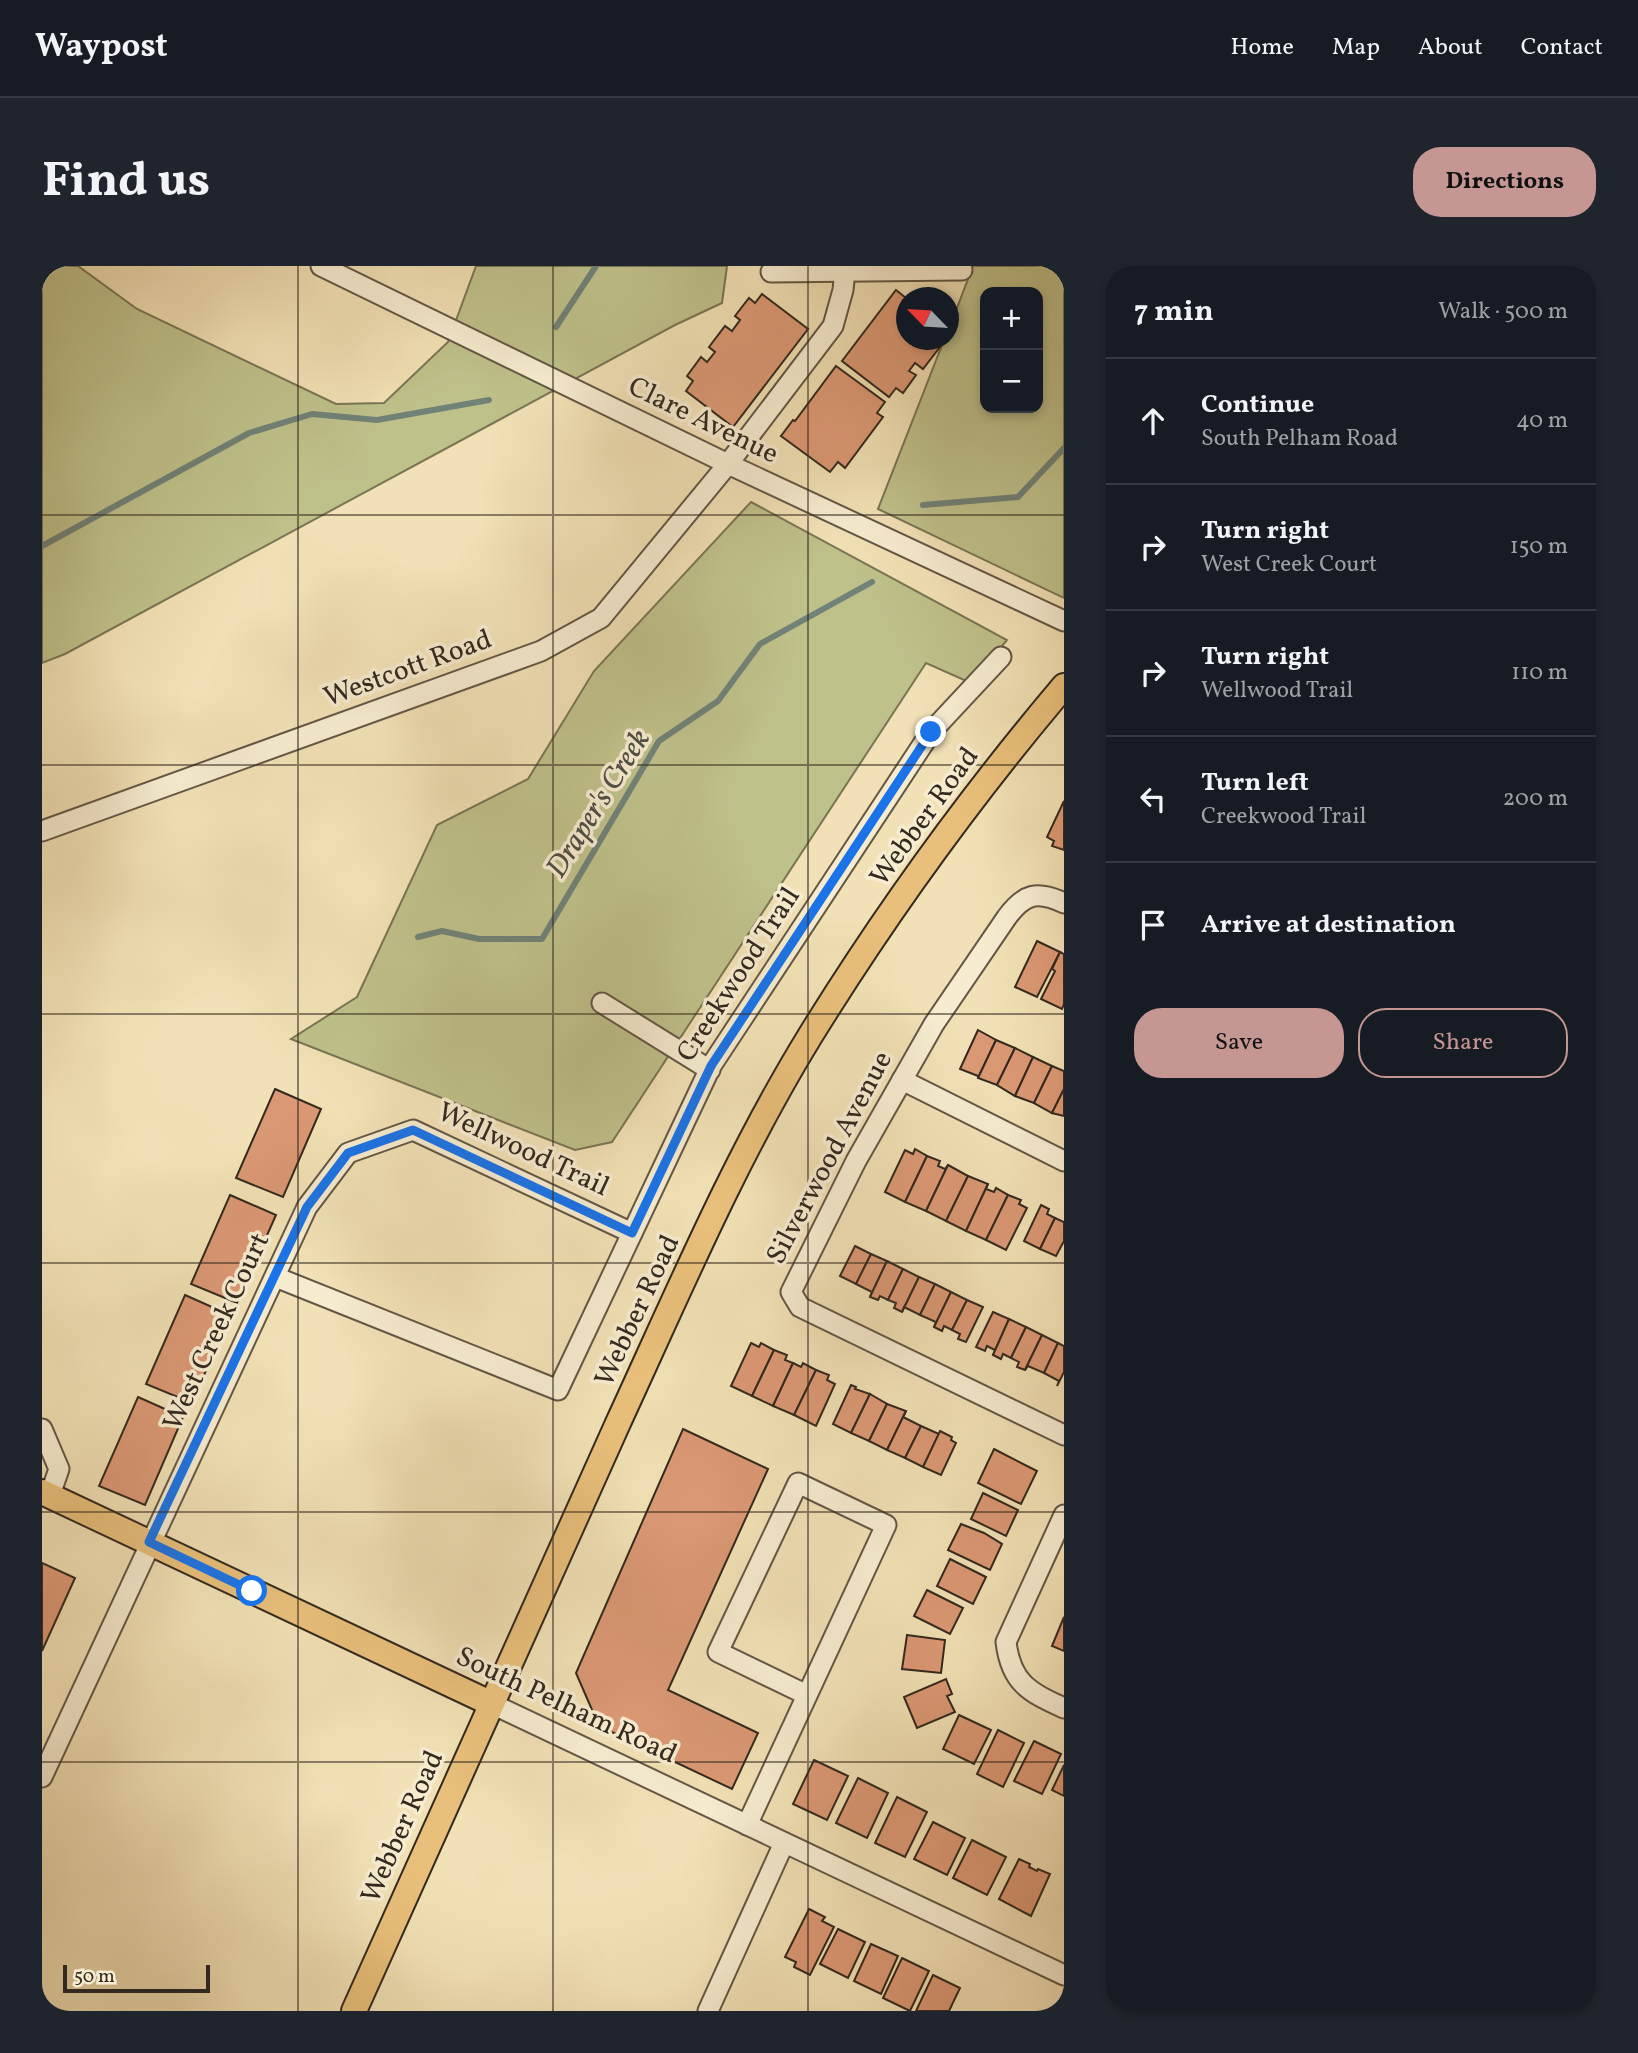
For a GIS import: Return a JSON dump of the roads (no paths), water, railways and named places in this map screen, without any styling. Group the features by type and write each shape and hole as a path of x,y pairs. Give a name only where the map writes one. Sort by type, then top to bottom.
{"main road":[{"name":"Webber Road","path":"354,2011 490,1703 744,1155 808,1039 861,957 939,845 1064,686"},
{"name":"South Pelham Road","path":"46,1494 490,1703"}],"street":[{"name":"Clare Avenue","path":"321,266 728,464 1064,621"},
{"path":"771,272 962,270"},
{"name":"Westcott Road","path":"42,831 541,651 601,618 728,464 833,326 845,271"},
{"name":"Creekwood Trail","path":"283,1280 558,1390 710,1070 931,732 1001,657"},
{"name":"Silverwood Avenue","path":"1064,903 1036,895 1020,901 934,1024 856,1161 791,1292 800,1307 1064,1435"},
{"path":"602,1003 710,1070"},
{"path":"902,1080 1064,1160"},
{"name":"Wellwood Trail","path":"348,1153 413,1130 632,1233"},
{"name":"West Creek Court","path":"42,1777 307,1207 348,1153"},
{"path":"42,1429 59,1469 46,1494"},
{"path":"747,1825 886,1525 798,1483 718,1652 807,1695"},
{"path":"1064,1515 1006,1642 1008,1659 1021,1683 1037,1696 1064,1708"},
{"name":"South Pelham Road","path":"490,1703 1064,1976"},
{"path":"708,2011 784,1843"}],"waterway":[{"name":"Draper's Creek","path":"556,327 596,266"},
{"name":"Draper's Creek","path":"42,546 249,433 312,414 377,420 489,400"},
{"name":"Draper's Creek","path":"923,505 1018,497 1064,448"},
{"name":"Draper's Creek","path":"418,937 442,931 479,939 542,939 659,741 718,701 760,644 872,582"}]}
